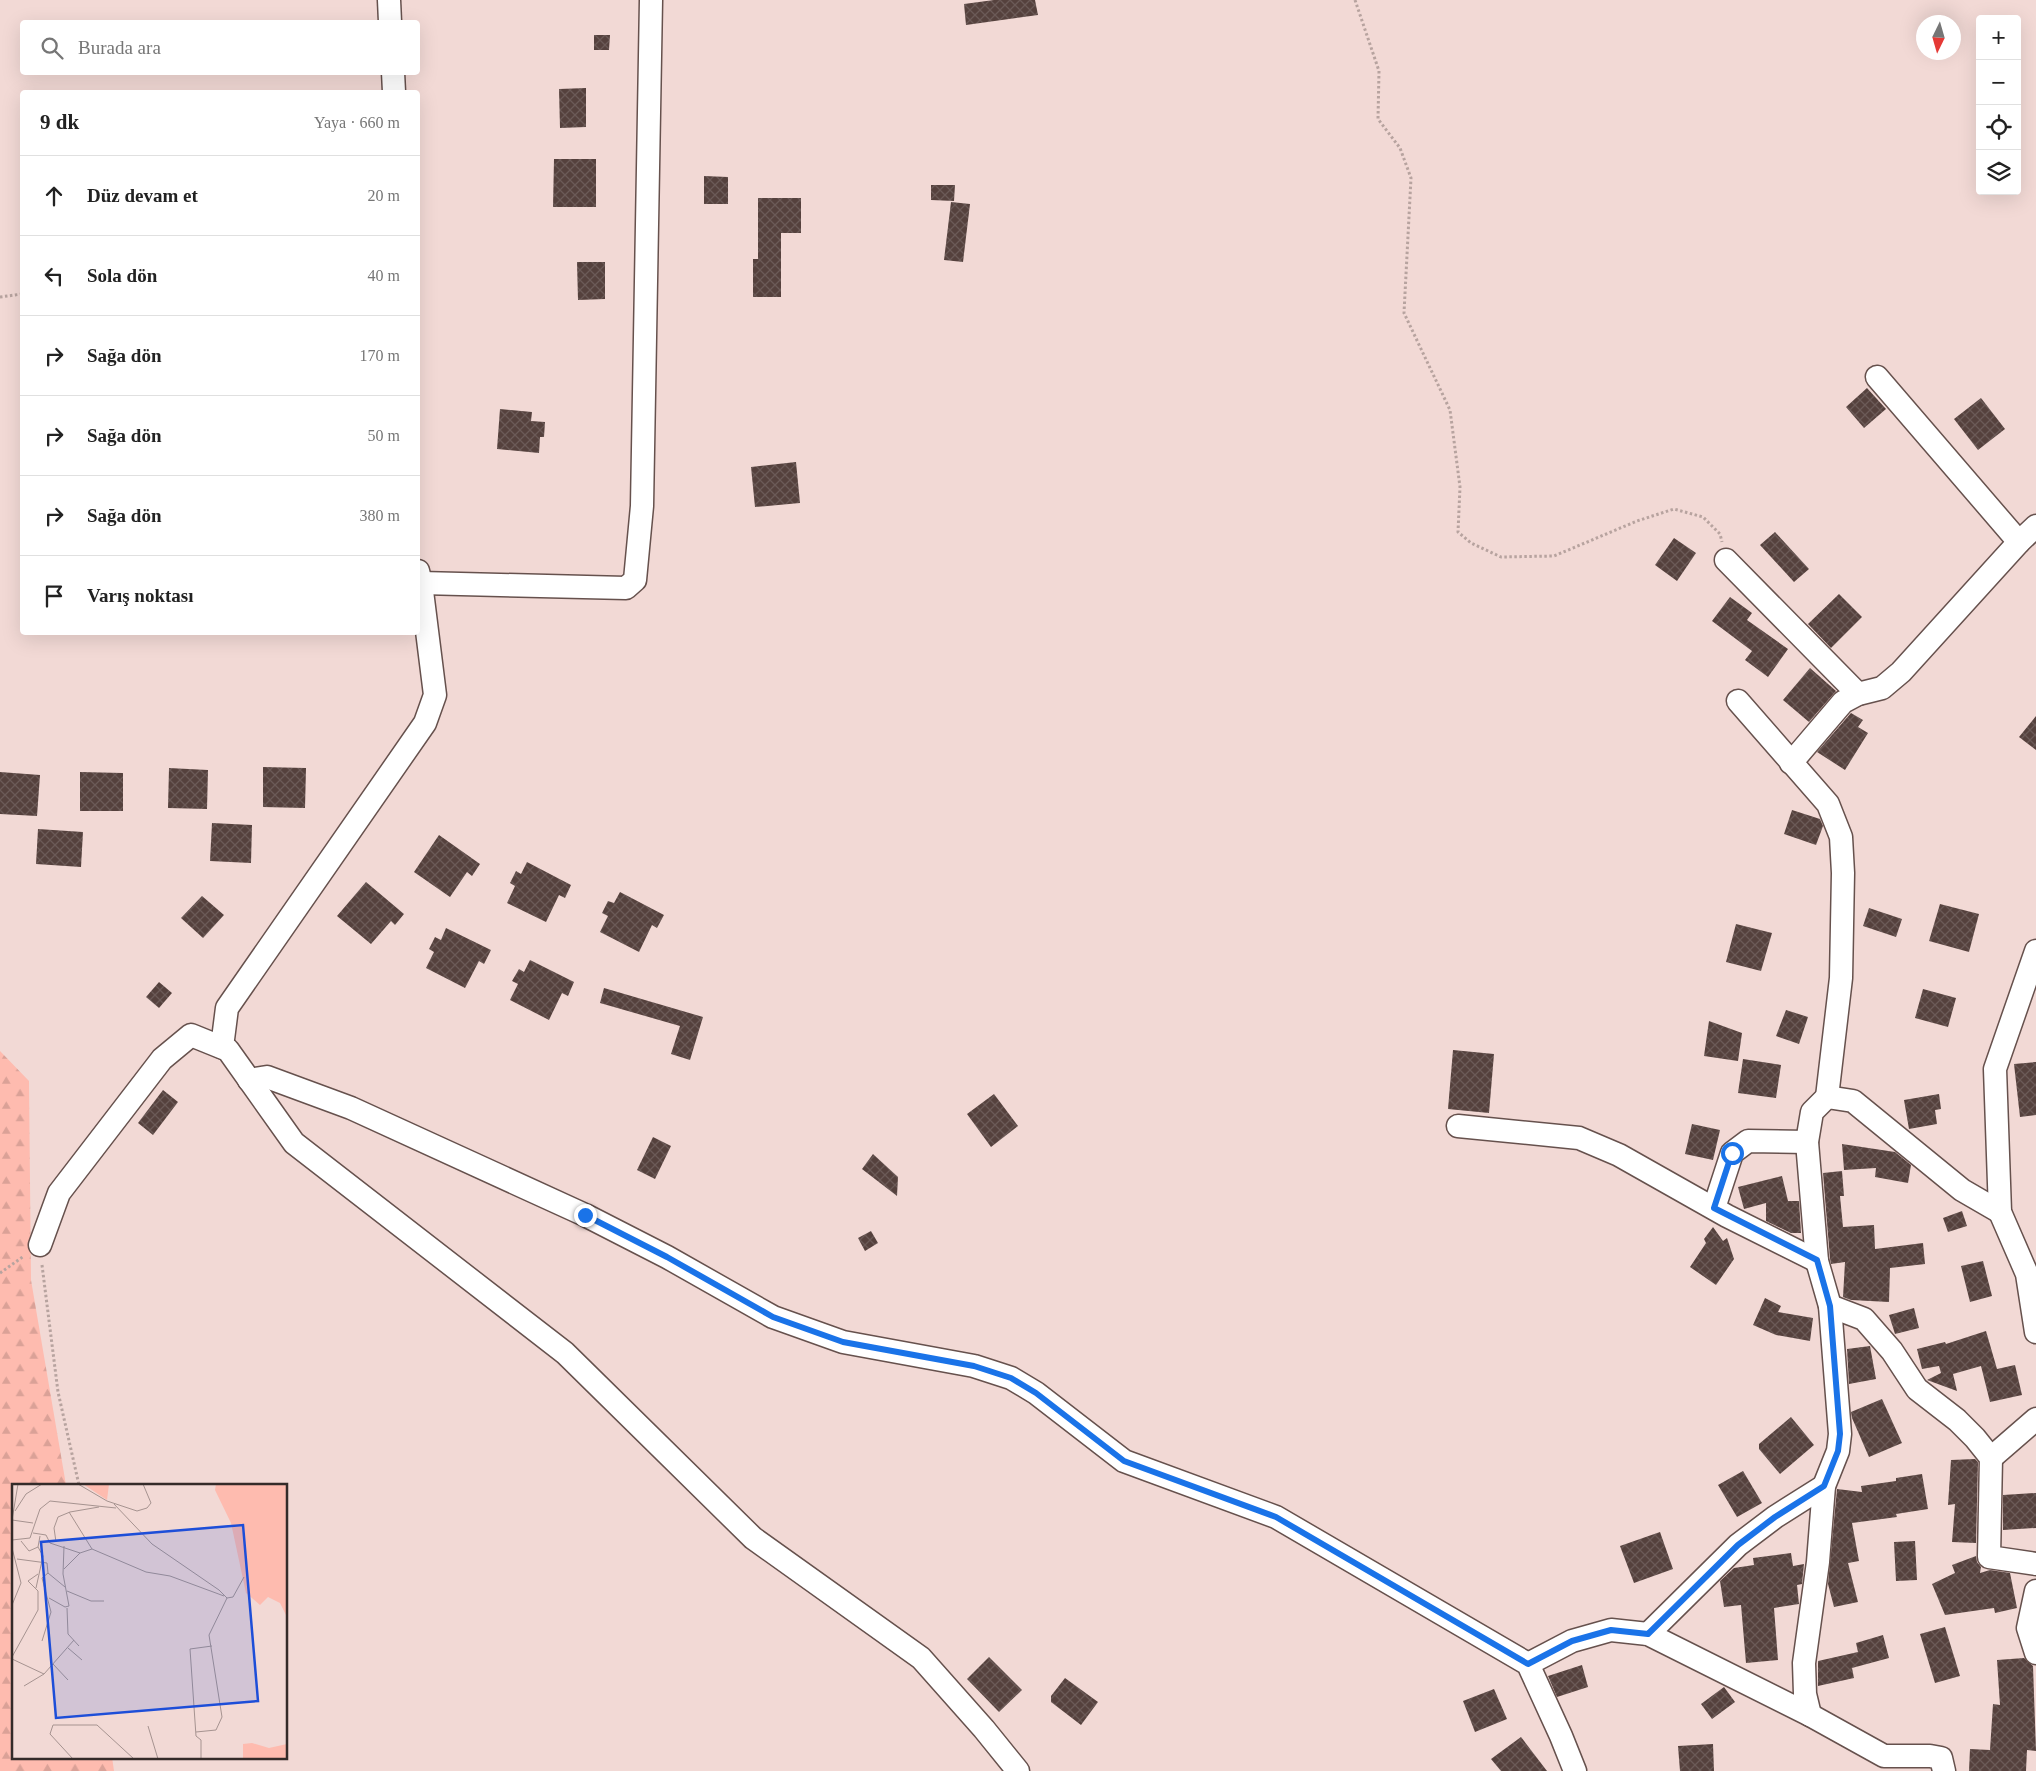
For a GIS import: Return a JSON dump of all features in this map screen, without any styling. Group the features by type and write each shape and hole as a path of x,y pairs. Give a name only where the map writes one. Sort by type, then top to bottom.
{"street":[{"path":"389,0 390,20"},
{"path":"420,577 626,588 634,580 642,506 651,0"},
{"path":"393,75 394,90"},
{"path":"1877,377 2019,542"},
{"path":"1791,763 1843,702 1858,694 1882,688 1901,672 2019,542 2036,526"},
{"path":"1726,560 1858,694"},
{"path":"40,1245 59,1193 162,1059 227,1008 424,723 435,696 420,584"},
{"path":"1738,701 1828,804 1841,837 1843,873 1841,978 1827,1097 1812,1112 1807,1142 1817,1260 1830,1306 1840,1434 1838,1451 1824,1486 1816,1579 1804,1664 1805,1694 1810,1716"},
{"path":"2036,951 1995,1069 2000,1212 2032,1274 2036,1332"},
{"path":"222,1047 227,1008"},
{"path":"191,1035 228,1050 294,1143 565,1353 753,1538 921,1658 984,1729 1018,1771"},
{"path":"249,1080 267,1077 351,1108 585,1215 667,1257 773,1317 843,1342 974,1366 1011,1378 1036,1393 1124,1461 1276,1517 1528,1664 1561,1736 1574,1771"},
{"path":"1827,1097 1853,1101 1962,1190 2000,1212"},
{"path":"1458,1126 1580,1138 1619,1155 1714,1208 1817,1260"},
{"path":"1714,1208 1732,1153 1748,1141 1807,1142"},
{"path":"1830,1306 1864,1319 1892,1351 1917,1389 1957,1420 1991,1458 1989,1557 2036,1564"},
{"path":"1991,1458 2036,1419"},
{"path":"1648,1634 1738,1545 1775,1517 1824,1486"},
{"path":"2036,1591 2028,1628 2036,1653"},
{"path":"1528,1664 1572,1641 1611,1630 1648,1634 1810,1716 1884,1763 1930,1756 1941,1758 1944,1771"}],"path":[{"path":"1355,0 1379,71 1378,119 1400,148 1411,178 1404,313 1450,410 1460,487 1458,532 1471,544 1501,556 1554,556 1637,521 1674,509 1703,517 1720,534 1726,560"},
{"path":"0,297 20,294"},
{"path":"0,1273 40,1245 58,1392 79,1484"}],"green space":[{"path":"0,1051 29,1081 31,1280 66,1484 12,1484 12,1758 112,1758 114,1771 0,1771"}],"building":[{"path":"994,0 1035,0 1038,15 966,25 964,4"},
{"path":"594,35 610,35 609,50 594,50"},
{"path":"586,88 586,127 560,128 559,89"},
{"path":"554,159 596,159 596,207 553,207"},
{"path":"704,176 728,177 728,204 704,204"},
{"path":"931,185 955,185 954,201 931,200"},
{"path":"758,198 801,198 801,233 781,233 781,297 753,297 753,259 758,259"},
{"path":"951,202 970,204 963,262 944,260"},
{"path":"577,262 605,262 605,299 578,300"},
{"path":"1867,388 1886,409 1864,428 1846,407"},
{"path":"1981,398 2005,429 1978,450 1954,419"},
{"path":"500,409 532,412 531,421 545,422 544,437 540,437 539,453 497,449"},
{"path":"796,462 800,503 755,507 751,467"},
{"path":"1775,532 1809,569 1794,582 1760,545"},
{"path":"1674,538 1696,553 1677,581 1655,565"},
{"path":"1839,594 1862,617 1831,648 1808,624"},
{"path":"1730,597 1752,613 1747,620 1788,649 1768,677 1745,660 1752,651 1712,621"},
{"path":"1810,668 1836,691 1809,722 1783,700"},
{"path":"1851,713 1863,720 1858,727 1868,733 1845,770 1817,752"},
{"path":"2036,716 2036,750 2019,737"},
{"path":"263,767 306,768 305,808 263,807"},
{"path":"169,768 208,770 207,809 168,808"},
{"path":"0,772 40,775 37,816 0,814"},
{"path":"80,772 123,773 123,811 80,811"},
{"path":"1792,810 1820,819 1823,826 1816,845 1784,834"},
{"path":"212,823 252,825 251,863 210,861"},
{"path":"38,829 83,832 81,867 36,864"},
{"path":"439,835 480,864 472,876 467,872 450,897 414,872"},
{"path":"527,862 571,885 565,898 559,895 546,922 507,903 515,886 510,883 516,871 521,874"},
{"path":"366,882 404,914 395,925 391,921 371,944 337,916"},
{"path":"620,892 664,915 657,928 652,925 639,952 600,932 608,916 602,913 608,901 614,903"},
{"path":"202,896 224,915 203,938 181,918"},
{"path":"1940,904 1979,914 1969,952 1929,941"},
{"path":"1869,908 1902,919 1896,937 1863,926"},
{"path":"1736,924 1772,933 1761,971 1726,962"},
{"path":"446,928 491,950 484,964 479,961 465,988 426,968 434,952 429,949 435,937 441,940"},
{"path":"530,960 574,982 568,996 562,993 549,1020 510,1000 518,984 512,981 519,969 524,972"},
{"path":"159,982 172,993 159,1008 146,997"},
{"path":"604,988 703,1017 690,1060 671,1054 680,1026 600,1003"},
{"path":"1923,989 1956,998 1948,1027 1915,1018"},
{"path":"1786,1010 1808,1017 1799,1044 1776,1036"},
{"path":"1709,1021 1742,1033 1738,1061 1704,1056"},
{"path":"1453,1050 1494,1054 1489,1113 1448,1109"},
{"path":"1743,1059 1781,1065 1776,1098 1738,1093"},
{"path":"2036,1062 2036,1115 2020,1117 2014,1064"},
{"path":"163,1090 178,1102 153,1135 138,1123"},
{"path":"994,1094 1018,1126 991,1147 967,1114"},
{"path":"1939,1094 1941,1109 1935,1110 1937,1124 1909,1129 1904,1100"},
{"path":"1692,1124 1720,1130 1713,1160 1685,1154"},
{"path":"653,1137 671,1146 655,1179 637,1170"},
{"path":"1842,1144 1895,1152 1911,1165 1908,1183 1875,1177 1876,1168 1844,1170"},
{"path":"873,1154 898,1177 897,1196 862,1169"},
{"path":"1842,1171 1844,1196 1840,1196 1843,1227 1874,1225 1875,1249 1923,1243 1925,1264 1890,1268 1889,1302 1851,1300 1843,1297 1845,1262 1831,1264 1823,1173"},
{"path":"1782,1176 1788,1201 1799,1201 1801,1233 1791,1233 1766,1221 1766,1203 1744,1209 1738,1187"},
{"path":"1962,1211 1967,1226 1948,1232 1943,1218"},
{"path":"1713,1227 1723,1241 1727,1238 1734,1259 1716,1285 1690,1267 1706,1243 1704,1239"},
{"path":"871,1231 878,1243 865,1251 858,1238"},
{"path":"1983,1261 1992,1296 1970,1302 1961,1266"},
{"path":"1765,1298 1781,1306 1778,1312 1813,1318 1810,1341 1776,1335 1753,1325"},
{"path":"1914,1308 1919,1328 1895,1334 1889,1315"},
{"path":"1986,1331 1997,1369 2015,1365 2022,1395 1990,1402 1981,1366 1953,1374 1957,1391 1927,1380 1941,1373 1939,1366 1922,1369 1917,1349 1945,1342 1946,1344"},
{"path":"1870,1346 1876,1379 1849,1384 1847,1349"},
{"path":"1882,1399 1902,1443 1869,1457 1851,1412"},
{"path":"1791,1417 1814,1445 1780,1474 1759,1449 1759,1444"},
{"path":"1975,1459 1978,1462 1976,1543 1952,1542 1955,1504 1948,1505 1951,1460"},
{"path":"1743,1471 1762,1503 1737,1517 1718,1485"},
{"path":"1922,1474 1928,1509 1896,1514 1897,1517 1852,1523 1859,1561 1848,1563 1858,1602 1834,1607 1828,1584 1837,1489 1862,1492 1861,1486 1896,1481 1896,1478"},
{"path":"2036,1493 2036,1528 2003,1530 2003,1495"},
{"path":"1660,1532 1673,1569 1634,1583 1620,1546"},
{"path":"1915,1541 1917,1580 1896,1581 1894,1542"},
{"path":"1791,1553 1793,1566 1804,1564 1802,1584 1797,1585 1799,1604 1774,1608 1778,1660 1746,1663 1741,1605 1724,1607 1720,1581 1734,1568 1754,1565 1753,1558"},
{"path":"1976,1556 1977,1562 1981,1567 1980,1573 1990,1570 2010,1573 2017,1608 1995,1613 1994,1608 1945,1615 1932,1584 1955,1573 1952,1565"},
{"path":"1945,1627 1960,1676 1935,1683 1920,1634"},
{"path":"1883,1635 1889,1658 1852,1668 1854,1678 1818,1686 1818,1661 1858,1652 1856,1643"},
{"path":"989,1657 1022,1690 999,1712 967,1679"},
{"path":"2024,1658 2033,1666 2036,1751 2027,1750 2026,1771 1969,1771 1970,1749 1990,1750 1993,1704 2000,1705 1997,1660"},
{"path":"1582,1665 1588,1687 1557,1697 1548,1676"},
{"path":"1065,1678 1098,1702 1081,1725 1051,1702 1051,1696"},
{"path":"1724,1687 1735,1702 1712,1719 1701,1704"},
{"path":"1494,1689 1507,1719 1475,1732 1463,1701"},
{"path":"1521,1737 1547,1771 1501,1771 1491,1759"},
{"path":"1713,1744 1714,1771 1680,1771 1678,1746"}],"route":[{"path":"585,1215 667,1257 773,1317 843,1342 974,1366 1011,1378 1036,1393 1124,1461 1276,1517 1528,1664 1572,1641 1611,1630 1648,1634 1738,1545 1775,1517 1824,1486 1832,1467 1838,1451 1840,1434 1830,1306 1817,1260 1714,1208 1732,1153"}]}
